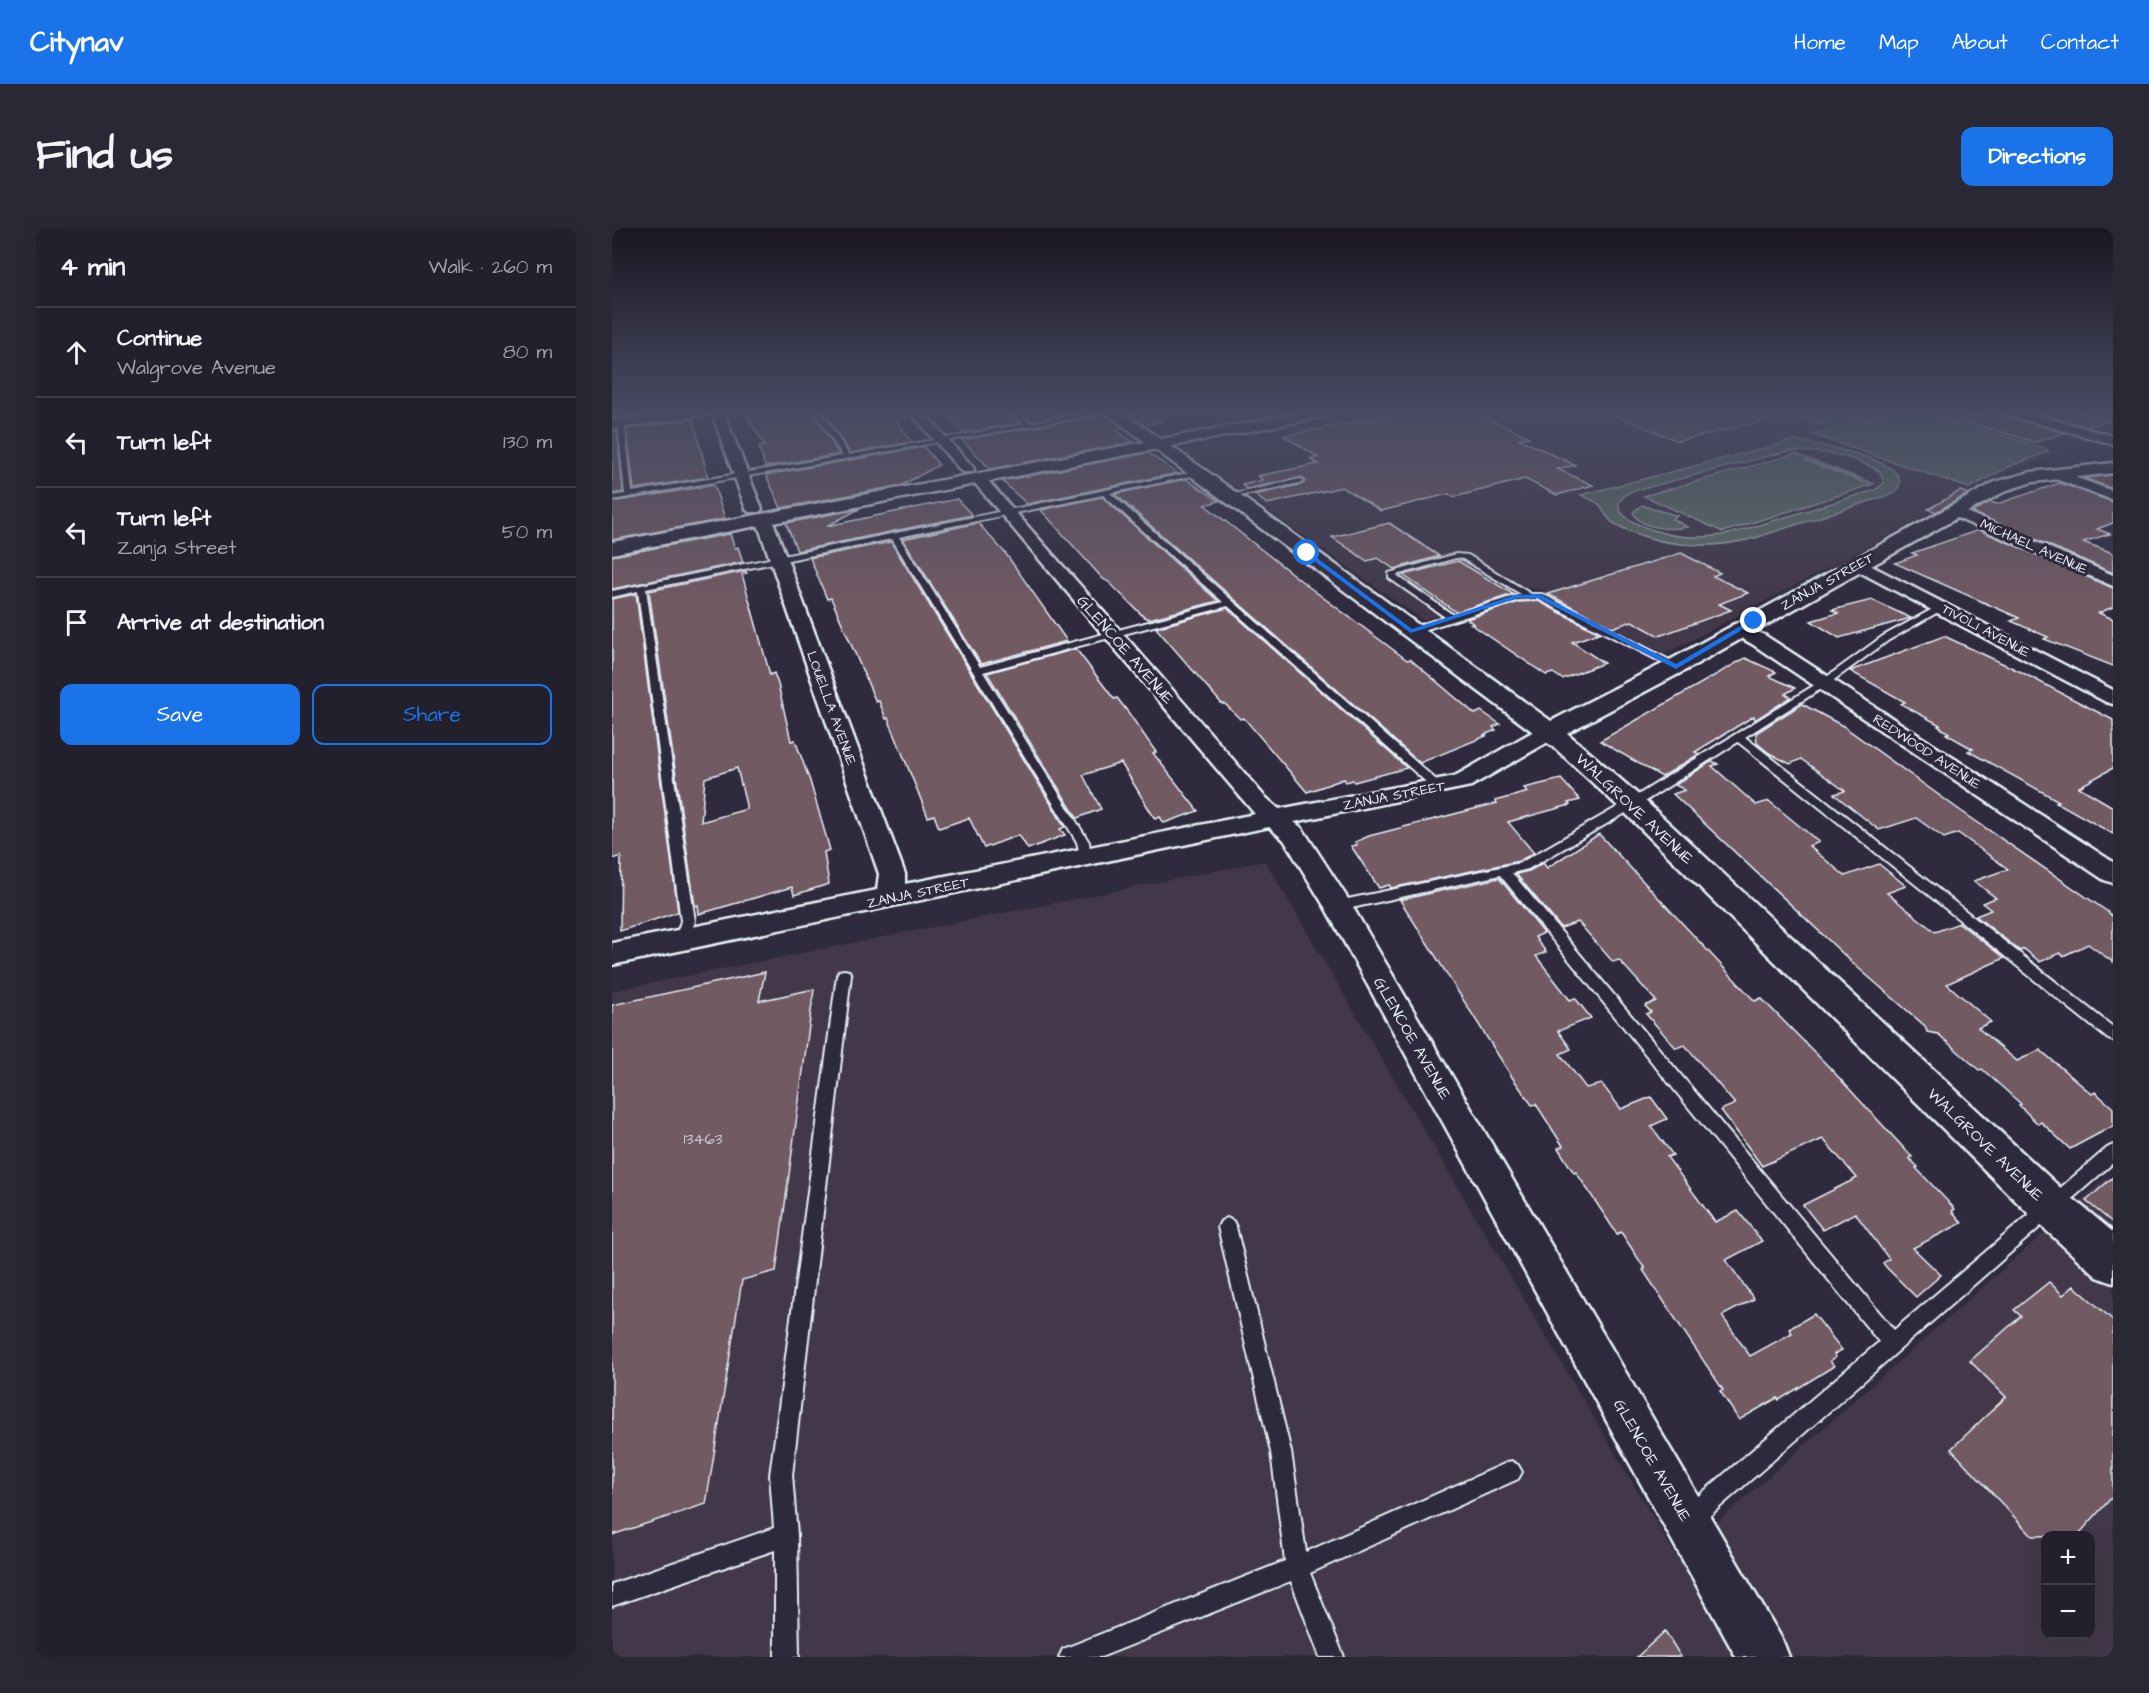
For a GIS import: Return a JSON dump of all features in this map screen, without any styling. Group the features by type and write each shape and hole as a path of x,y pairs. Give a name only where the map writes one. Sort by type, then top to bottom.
{"street":[{"name":"LOUELLA AVENUE","path":"741,478 778,560 892,874 890,898"},
{"path":"612,548 759,514 952,478"},
{"name":"GLENCOE AVENUE","path":"975,478 1161,688 1255,801 1293,834 1338,906 1764,1657"},
{"name":"WALGROVE AVENUE","path":"1205,478 1566,744 1632,804 2050,1206 2113,1261"},
{"name":"ZANJA STREET","path":"612,954 1273,818 1438,787 1463,780 1955,512 2015,481 2034,478"},
{"path":"2065,478 2113,496"},
{"name":"MICHAEL AVENUE","path":"1955,512 2113,581"},
{"path":"612,535 759,514"},
{"name":"TIVOLI AVENUE","path":"1858,564 2113,698"},
{"name":"REDWOOD AVENUE","path":"1739,629 2113,874"}],"lane":[{"path":"626,478 629,495"},
{"path":"612,498 730,478"},
{"path":"612,594 1177,478"},
{"path":"1230,496 1301,480"},
{"path":"1105,493 1438,787"},
{"path":"894,536 1083,842 1085,857"},
{"path":"1452,618 1392,576 1393,573 1456,556 1464,557 1528,595"},
{"path":"642,588 688,921 682,940"},
{"path":"1411,631 1528,595 1539,596 1676,666"},
{"path":"977,671 1230,603"},
{"path":"1338,906 1524,866 1632,804 1824,683 1886,638 1943,608"},
{"path":"1738,737 2113,1035"},
{"path":"1503,870 1891,1342"},
{"path":"787,1657 786,1535 781,1475 844,975"},
{"path":"1687,1521 1891,1342 2113,1153"},
{"path":"1227,1227 1281,1452 1297,1568 1332,1657"},
{"path":"1071,1657 1297,1568 1511,1472"},
{"path":"612,1595 786,1535"}],"shaded area":[{"path":"1221,478 1998,478 1669,652 1661,654 1579,608 1573,609 1542,590 1527,587 1423,620"},
{"path":"1265,861 1677,1558 2107,1177 2113,1181 2113,1657 612,1657 612,991"}],"green space":[{"path":"1649,478 1685,478 1630,492 1620,500 1619,508 1624,516 1633,522 1658,532 1699,537 1733,533 1875,490 1884,483 1882,478 1898,478 1900,481 1895,493 1758,537 1722,544 1667,542 1631,532 1612,522 1599,504 1581,495"},
{"path":"1710,478 1851,478 1871,485 1723,532 1644,496"},
{"path":"1939,478 1988,478 1969,488"},
{"path":"1642,505 1677,516 1672,519 1688,527 1665,528 1642,522 1633,512"}],"building":[{"path":"612,478 622,478 623,492 612,494"},
{"path":"633,478 704,478 634,489"},
{"path":"767,478 916,478 902,485 781,508"},
{"path":"1019,478 1154,478 1027,504 1002,481"},
{"path":"1260,478 1299,478 1247,489 1242,485 1263,480"},
{"path":"1303,478 1577,478 1593,485 1557,495 1525,479 1454,497 1448,494 1381,511 1342,487 1267,504 1255,495 1303,484 1305,481"},
{"path":"2085,478 2113,478 2113,489"},
{"path":"1186,479 1219,501 1205,505 1309,587 1407,660 1410,659 1475,714 1481,711 1500,724 1493,727 1496,730 1420,763 1115,494"},
{"path":"2060,483 2113,502 2113,523 2097,529 2110,534 2083,542 2113,553 2113,573 1972,512 1990,502 1997,504"},
{"path":"714,485 725,519 612,540 612,502"},
{"path":"1960,491 1968,494 1936,512 1928,509"},
{"path":"1102,497 1218,601 1149,619 1144,617 1109,582 1103,579 1041,510"},
{"path":"957,499 972,515 797,551 786,523 859,509 827,526"},
{"path":"978,523 1006,554 1067,641 981,664 903,539"},
{"path":"1389,523 1439,556 1394,569 1378,558 1367,561 1332,537"},
{"path":"1979,530 2113,588 2113,607 2099,613 2113,619 2113,666 2044,639 2048,637 2011,621 2019,618 1895,563 1917,555 1912,553"},
{"path":"730,534 743,562 612,589 612,556"},
{"path":"891,542 1065,827 1060,829 1065,835 1028,849 1019,835 984,848 969,818 939,828 934,815 928,817 888,718 886,719 879,701 876,702 831,598 827,599 810,558"},
{"path":"1681,553 1720,573 1713,576 1748,593 1719,604 1731,610 1659,636 1632,621 1612,628 1548,594"},
{"path":"1458,561 1513,594 1456,612 1403,575"},
{"path":"746,571 747,573 742,574 770,675 774,673 778,684 791,741 795,740 810,781 830,850 824,852 829,884 794,895 792,887 699,914 698,905 695,906 649,591","holes":["737,768 747,809 701,822 705,778"]},
{"path":"636,594 678,912 620,931 621,856 612,859 612,599"},
{"path":"1872,600 1911,618 1839,638 1811,621 1838,613 1832,610"},
{"path":"1538,601 1599,633 1572,642 1604,663 1562,679 1553,673 1546,675 1467,619 1519,602"},
{"path":"1227,608 1407,768 1354,782 1353,780 1346,782 1344,779 1307,792 1244,718 1240,719 1225,704 1222,704 1156,628"},
{"path":"1944,636 2021,672 2113,720 2113,768 2079,787 2113,807 2113,834 2056,802 2059,801 1968,751 1973,749 1946,734 1949,733 1938,726 1940,725 1901,704 1905,702 1850,671"},
{"path":"1076,649 1114,699 1117,698 1128,712 1156,752 1153,753 1198,811 1164,823 1160,817 1155,819 1121,763 1083,775 1101,809 1077,818 987,673"},
{"path":"1745,658 1776,672 1769,676 1795,688 1785,694 1791,697 1755,720 1754,716 1695,752 1699,754 1662,777 1600,741"},
{"path":"1802,704 1843,726 2108,912 2113,917 2113,962 2088,944 2063,956 2060,953 2040,962 2024,949 2020,951 1976,916 1991,910 1982,903 1996,898 1974,881 2008,869 1958,833 1944,838 1916,818 1879,830 1834,794 1845,791 1801,759 1790,764 1769,753 1757,743 1756,733"},
{"path":"1712,761 1718,764 1712,766 1756,805 1769,801 1819,842 1809,846 1845,876 1879,864 1906,886 1887,893 1935,932 1959,923 2004,958 1947,984 1991,1022 1978,1028 2017,1061 2040,1050 2092,1094 2095,1092 2113,1108 2113,1126 2070,1149 2041,1122 2038,1124 2019,1105 2021,1104 1982,1069 1979,1070 1938,1034 1927,1032 1925,1026 1856,966 1673,794 1685,790 1675,785"},
{"path":"1561,779 1580,800 1568,803 1570,805 1508,822 1534,853 1519,861 1391,888 1389,885 1379,888 1351,846 1357,845 1355,842 1369,836 1497,803 1495,801 1528,792 1524,788"},
{"path":"1599,834 1750,996 1755,1001 1761,998 1830,1068 1912,1157 1909,1158 1918,1167 1916,1168 1955,1209 1952,1211 1962,1223 1913,1248 1941,1275 1916,1297 1883,1263 1889,1259 1855,1213 1823,1230 1803,1205 1857,1178 1823,1139 1762,1166 1721,1110 1735,1104 1685,1045 1676,1048 1646,1014 1651,1012 1645,1006 1656,1001 1619,960 1613,962 1578,922 1561,928 1516,874 1529,871 1543,863 1547,868"},
{"path":"1499,878 1544,933 1535,937 1546,952 1536,956 1570,1000 1575,998 1591,1018 1558,1031 1571,1049 1560,1054 1586,1088 1602,1084 1621,1109 1651,1097 1667,1119 1651,1126 1673,1155 1667,1157 1715,1222 1738,1211 1762,1241 1726,1260 1754,1299 1722,1316 1750,1356 1792,1333 1789,1329 1814,1314 1842,1350 1834,1354 1836,1357 1830,1361 1834,1366 1779,1400 1777,1398 1739,1420 1720,1391 1723,1390 1643,1270 1645,1269 1621,1232 1617,1234 1576,1172 1574,1173 1558,1148 1563,1146 1536,1104 1532,1105 1512,1077 1400,900"},
{"path":"765,972 759,1001 814,989 776,1271 742,1280 706,1504 612,1535 612,1005"},
{"path":"2113,1177 2113,1223 2086,1201"},
{"path":"2049,1282 2063,1295 2074,1286 2113,1320 2113,1496 2082,1531 2041,1531 2041,1536 2032,1536 1951,1449 2006,1397 1970,1361 2021,1316 2014,1310"},
{"path":"1665,1631 1681,1657 1637,1657"}],"route":[{"path":"1307,553 1411,631 1518,597 1539,596 1676,666 1754,621"}]}
